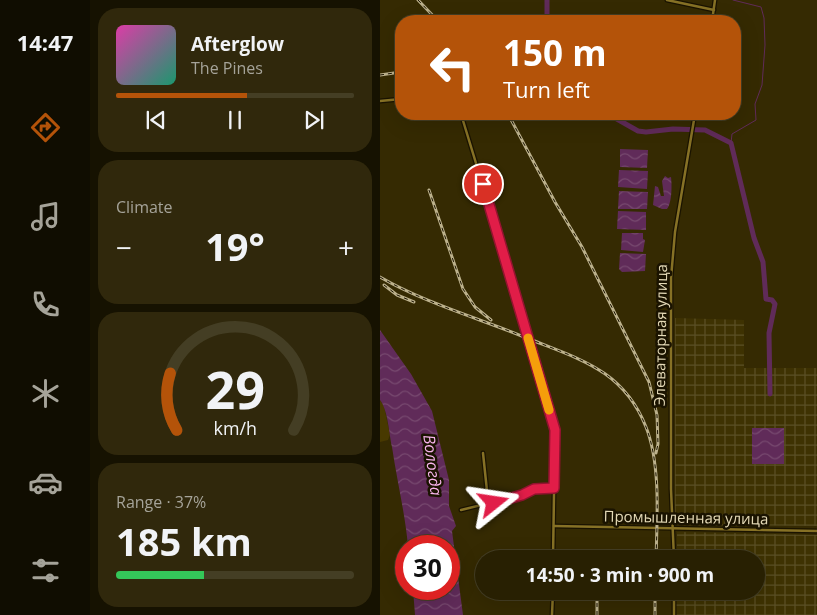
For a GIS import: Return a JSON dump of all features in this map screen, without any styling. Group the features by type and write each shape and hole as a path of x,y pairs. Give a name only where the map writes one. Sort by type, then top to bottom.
{"street":[{"path":"667,0 714,10"},
{"path":"713,15 715,0"},
{"path":"380,101 395,100"},
{"path":"463,120 555,430 553,550"},
{"name":"Элеваторная улица","path":"674,550 671,490 671,278 674,232 694,120"},
{"path":"483,453 487,491 494,503"},
{"path":"461,510 522,495 534,489 554,488"},
{"name":"Промышленная улица","path":"554,526 817,531"},
{"path":"552,615 553,600"},
{"path":"674,600 674,615"}],"shaded area":[{"path":"675,318 744,320 744,368 817,368 817,526 675,525"},
{"path":"380,400 384,406 390,435 388,440 380,442"},
{"path":"677,532 817,535 817,615 676,615 676,600 765,600 765,550 677,550"}],"water":[{"path":"620,149 648,150 647,168 620,167"},
{"path":"619,170 648,171 647,189 618,187"},
{"path":"665,176 671,177 672,185 670,203 667,209 662,209 653,205 655,186 658,187 661,196 664,196 662,181"},
{"path":"619,191 648,192 647,209 618,209"},
{"path":"618,211 646,212 646,230 617,229"},
{"path":"622,233 643,233 643,239 645,240 643,252 621,250"},
{"path":"620,253 646,254 645,271 622,272 619,269"},
{"name":"Вологда","path":"380,330 411,374 432,411 449,480 449,506 456,526 452,531 453,535 407,535 388,422 380,400"},
{"path":"752,428 784,428 784,464 752,464"},
{"path":"460,592 463,615 415,615 414,600 460,600"}],"waterway":[{"path":"547,0 547,15"},
{"path":"731,143 732,134 756,120 755,104 762,85 765,45 764,18 761,7 733,0"},
{"path":"619,120 638,131 646,132 673,129 705,130 731,143 754,238 763,262 766,299 772,300 775,304 769,333 770,394"}],"railway":[{"path":"418,0 432,15"},
{"path":"380,75 395,73"},
{"path":"511,120 555,202 582,247 649,382 657,415 658,444 656,453"},
{"path":"429,190 463,289 475,307 491,320"},
{"path":"380,277 415,295 581,360 612,379 636,407 651,442 657,492 656,550"},
{"path":"384,285 397,295 414,302"},
{"path":"597,600 597,615"},
{"path":"655,600 655,615"}],"slow traffic":[{"path":"528,338 549,410"}],"route":[{"path":"483,184 555,430 554,488 534,489 522,495 494,503"}]}
